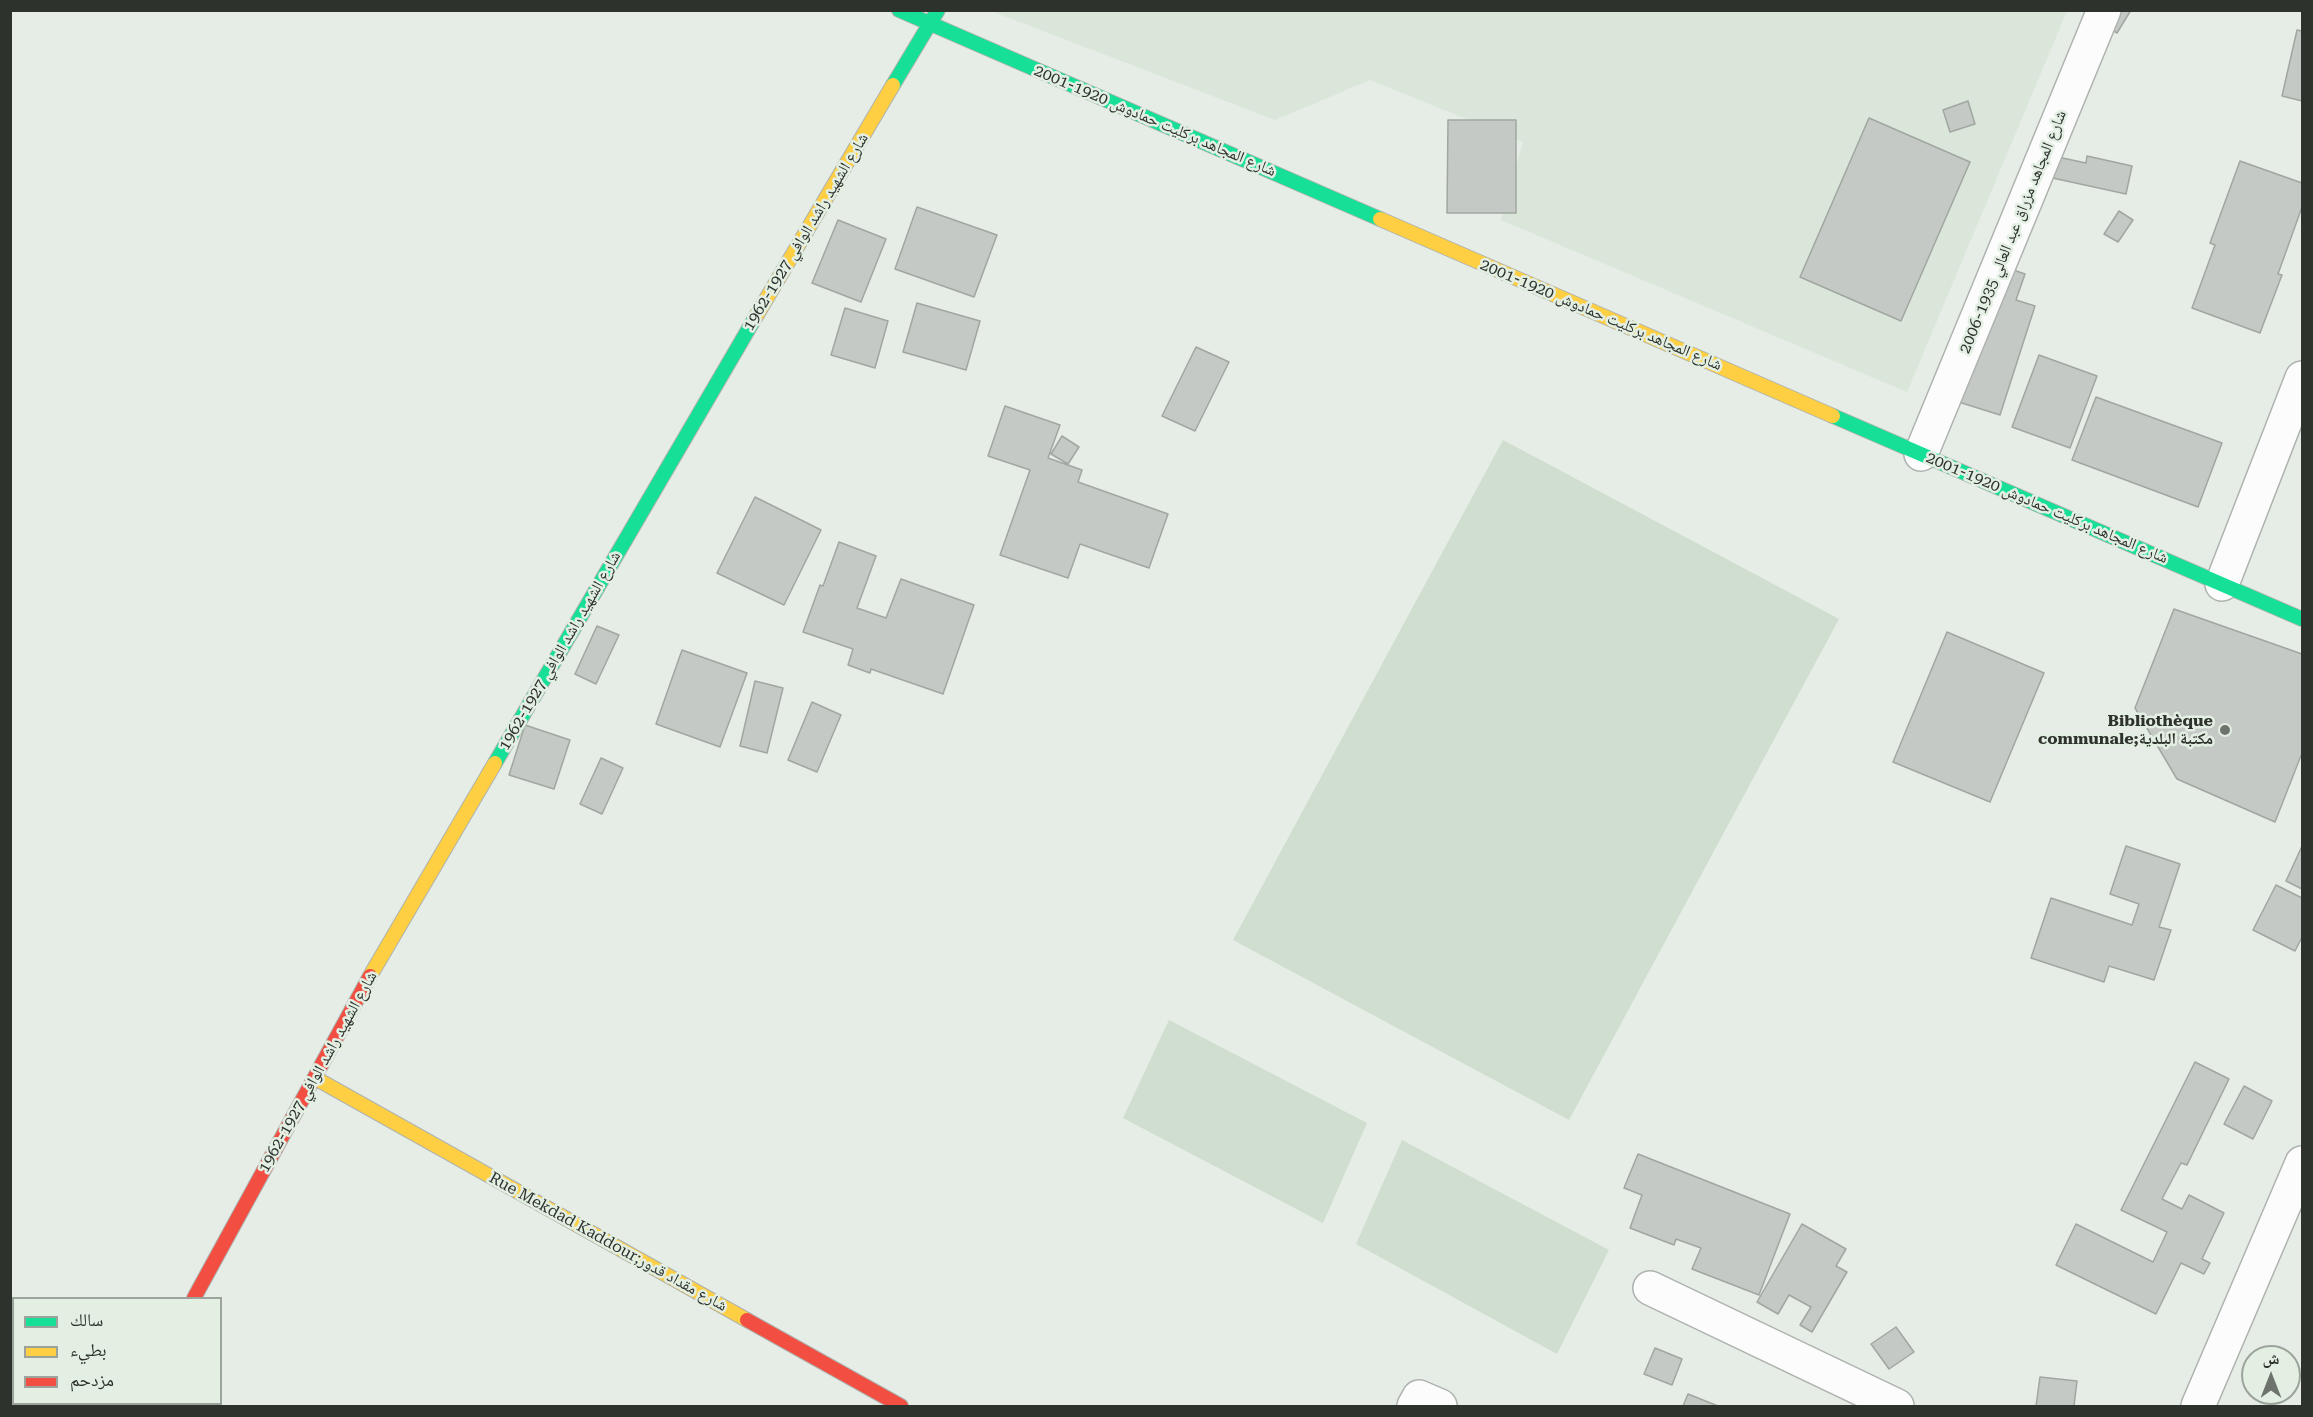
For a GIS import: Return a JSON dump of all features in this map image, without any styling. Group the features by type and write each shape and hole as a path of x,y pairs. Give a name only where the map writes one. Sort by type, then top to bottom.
{"street":[{"name":"شارع المجاهد بركليت حمادوش 1920-2001","path":"899,10 2302,619"},
{"name":"شارع الشهيد راشد الوافي 1927-1962","path":"195,1297 369,978 719,378 938,10"},
{"name":"شارع المجاهد مزراق عبد العالي 1935-2006","path":"1921,454 2104,10"},
{"path":"2222,584 2302,378"},
{"name":"Rue Mekdad Kaddour;شارع مقداد قدور","path":"315,1078 902,1407"},
{"path":"2202,1406 2302,1163"},
{"path":"1650,1288 1897,1407"},
{"path":"1414,1407 1419,1396 1440,1407"}],"shaded area":[{"path":"991,11 2067,11 1907,392 1501,220 1523,142 1370,80 1275,120"},
{"path":"1503,440 1839,619 1569,1120 1233,940"},
{"path":"1169,1020 1367,1123 1323,1223 1123,1118"},
{"path":"1402,1140 1609,1250 1557,1354 1356,1244"}],"building":[{"path":"2089,10 2131,10 2117,33 2087,14"},
{"path":"2297,30 2302,31 2302,101 2282,96"},
{"path":"1968,101 1975,124 1950,132 1943,110"},
{"path":"1869,118 1970,162 1901,321 1800,277"},
{"path":"1448,120 1516,120 1516,213 1447,213"},
{"path":"2053,156 2086,163 2087,156 2132,166 2126,194 2048,177"},
{"path":"2240,161 2302,183 2302,207 2278,274 2282,275 2260,333 2192,308 2215,245 2210,243"},
{"path":"917,207 997,235 974,297 895,269"},
{"path":"2119,211 2133,220 2118,242 2104,234"},
{"path":"838,220 886,239 861,302 812,283"},
{"path":"1990,262 2025,274 2016,300 2035,306 2000,415 1946,398"},
{"path":"917,303 980,321 966,370 903,352"},
{"path":"845,308 888,321 875,368 831,355"},
{"path":"1196,347 1229,362 1195,431 1162,416"},
{"path":"2039,355 2097,376 2070,448 2012,427"},
{"path":"2096,397 2222,443 2198,507 2072,460"},
{"path":"1005,406 1060,425 1048,458 1082,470 1078,482 1168,514 1149,568 1080,544 1068,578 1000,555 1030,470 988,456"},
{"path":"1062,436 1079,447 1068,464 1051,454"},
{"path":"755,497 821,530 784,605 717,573"},
{"path":"839,542 876,556 857,608 886,618 901,579 974,605 943,694 871,669 870,673 848,665 853,649 803,632"},
{"name":"Bibliothèque communale;مكتبة البلدية","path":"2174,609 2302,654 2302,753 2275,822 2177,779 2135,708"},
{"path":"597,626 619,635 596,684 575,674"},
{"path":"1947,632 2044,673 1990,802 1893,762"},
{"path":"682,650 747,673 720,747 656,724"},
{"path":"755,681 783,688 767,753 740,746"},
{"path":"812,702 841,715 817,772 788,760"},
{"path":"525,725 570,740 554,789 509,775"},
{"path":"601,758 623,768 602,814 580,804"},
{"path":"2126,846 2180,864 2159,927 2171,930 2154,980 2109,966 2104,982 2031,958 2051,898 2132,925 2139,904 2110,894"},
{"path":"2302,846 2302,889 2286,881"},
{"path":"2276,885 2302,898 2302,937 2295,951 2253,930"},
{"path":"2195,1062 2229,1079 2187,1165 2181,1163 2162,1199 2182,1209 2189,1195 2224,1213 2202,1259 2210,1263 2204,1274 2181,1263 2156,1314 2056,1265 2076,1224 2153,1262 2167,1232 2121,1210"},
{"path":"2244,1086 2272,1101 2253,1139 2224,1124"},
{"path":"1638,1154 1790,1214 1759,1295 1692,1269 1701,1248 1676,1239 1674,1245 1630,1228 1642,1195 1624,1188"},
{"path":"1802,1224 1846,1249 1836,1266 1847,1272 1812,1332 1800,1325 1811,1307 1789,1295 1778,1314 1757,1302"},
{"path":"1896,1327 1914,1352 1889,1369 1871,1344"},
{"path":"1655,1348 1682,1359 1672,1385 1644,1374"},
{"path":"2040,1377 2077,1381 2074,1406 2036,1406"},
{"path":"1688,1394 1718,1406 1683,1406"}],"traffic: fast":[{"path":"899,10 1380,219"},
{"path":"893,85 938,10"},
{"path":"495,763 755,318"},
{"path":"1833,416 2302,619"}],"traffic: slow":[{"path":"755,318 893,85"},
{"path":"1380,219 1833,416"},
{"path":"370,976 495,763"},
{"path":"315,1078 747,1320"}],"traffic: jam":[{"path":"195,1297 370,976"},
{"path":"747,1320 901,1406"}],"place":[{"name":"Bibliothèque communale;مكتبة البلدية","path":"2225,730"}]}
